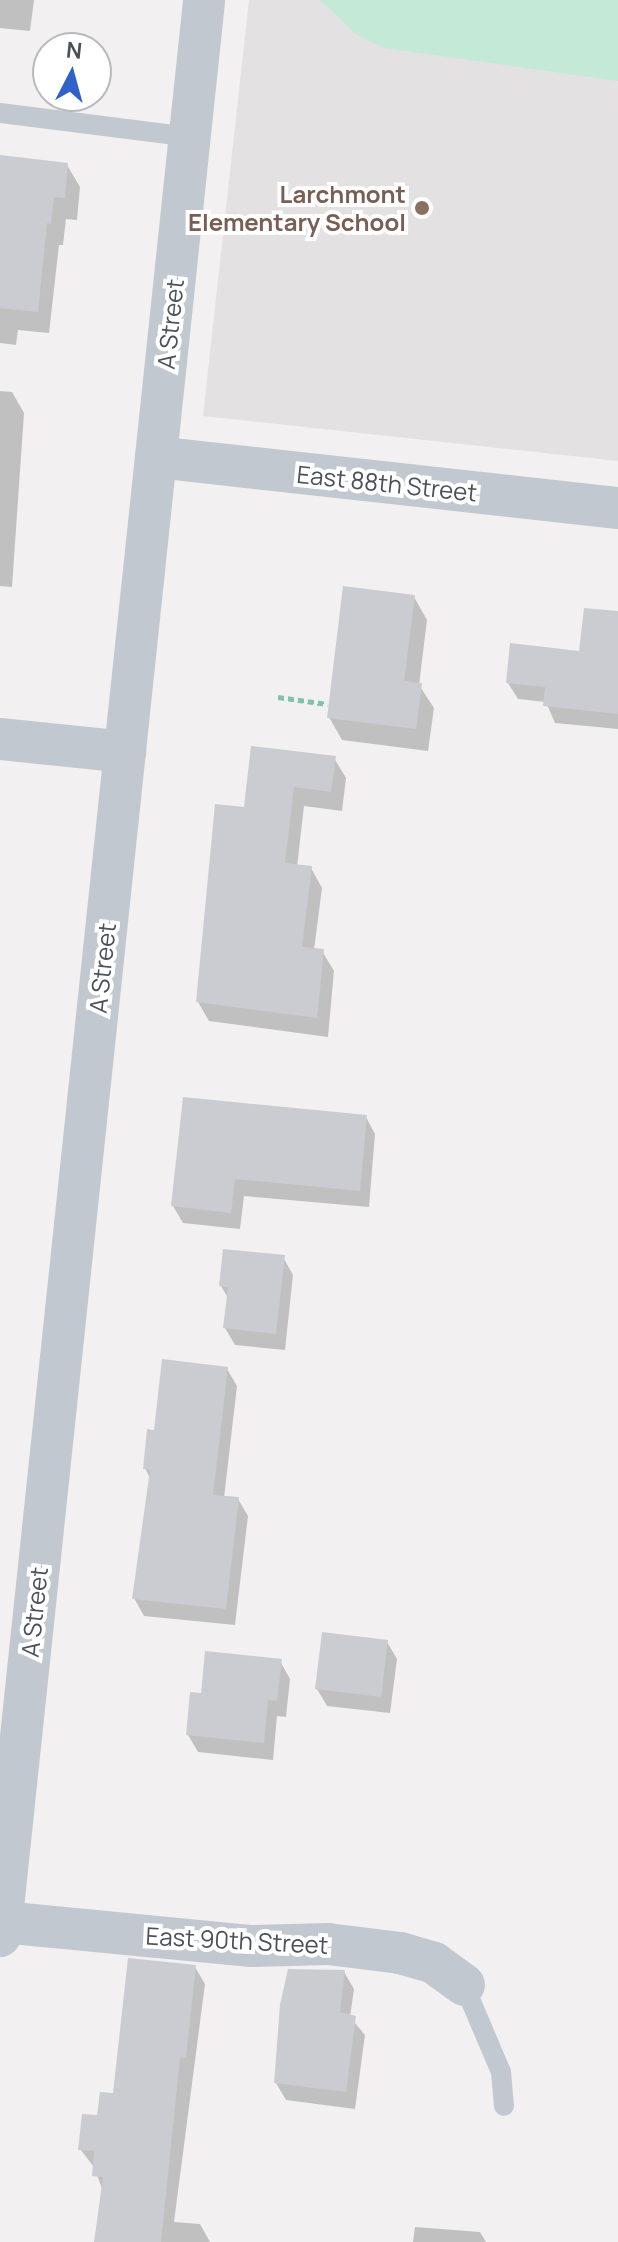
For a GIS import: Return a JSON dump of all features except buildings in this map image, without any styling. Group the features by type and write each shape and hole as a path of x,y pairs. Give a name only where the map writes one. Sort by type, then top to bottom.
{"street":[{"name":"A Street","path":"1,1929 204,0"},
{"name":"East 88th Street","path":"156,457 618,508"},
{"path":"0,739 125,752"},
{"name":"East 90th Street","path":"1,1929 252,1946 328,1944 400,1953 434,1963 464,1985"}],"lane":[{"path":"0,113 189,137"},
{"path":"464,1985 501,2072 504,2106"}],"path":[{"path":"278,697 328,704"}],"shaded area":[{"name":"Larchmont Elementary School","path":"249,0 618,0 618,461 203,416"}],"green space":[{"path":"320,0 618,0 618,81 384,48 357,35"}],"place":[{"name":"Larchmont Elementary School","path":"422,208"}]}
